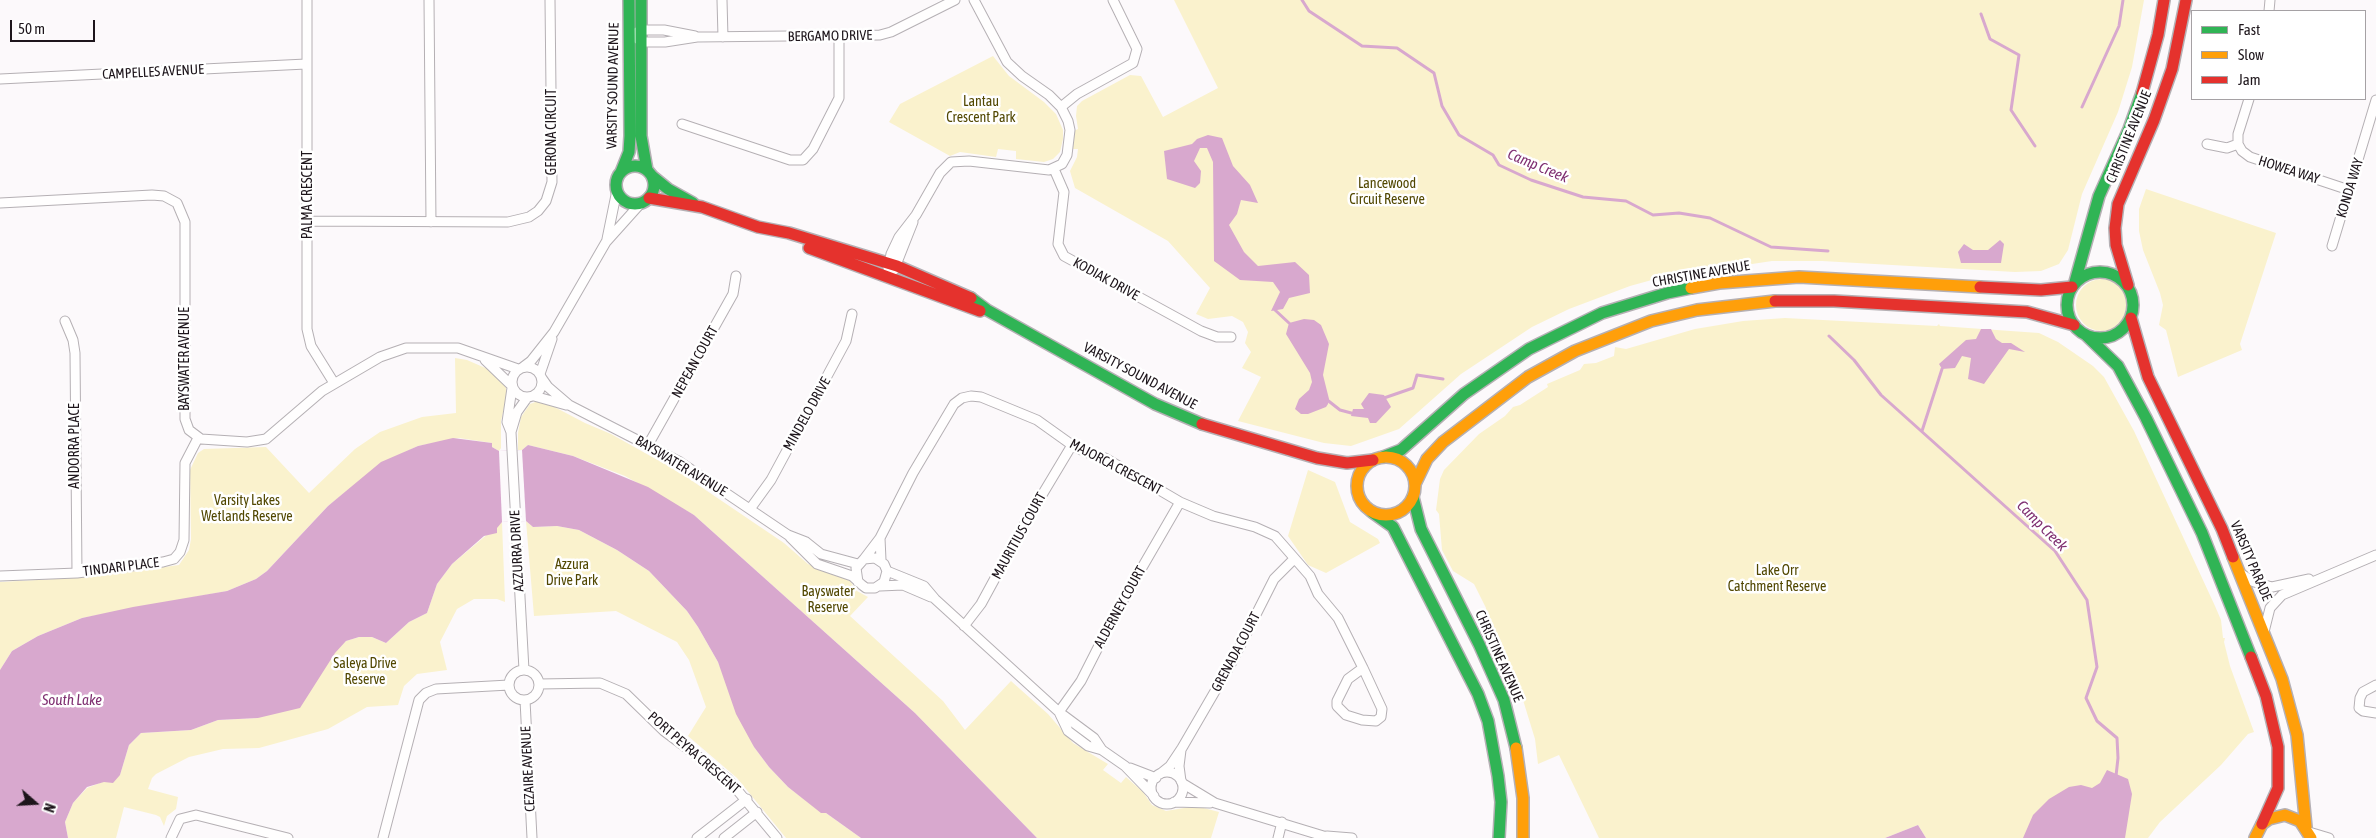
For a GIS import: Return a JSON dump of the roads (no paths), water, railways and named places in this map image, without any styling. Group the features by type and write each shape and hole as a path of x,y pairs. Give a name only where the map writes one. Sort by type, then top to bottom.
{"main road":[{"name":"VARSITY SOUND AVENUE","path":"621,172 629,152 630,136 629,0"},
{"name":"VARSITY SOUND AVENUE","path":"642,0 641,136 650,173 668,189 702,208"},
{"name":"CHRISTINE AVENUE","path":"1378,459 1401,450 1464,394 1529,349 1602,313 1667,293 1720,283 1799,277 2040,290 2074,285 2082,263 2099,196 2130,129 2143,90 2158,35 2164,0"},
{"name":"CHRISTINE AVENUE","path":"2128,285 2116,245 2115,228 2118,204 2154,120 2172,69 2186,0"},
{"path":"637,165 650,173 654,187 645,201 629,203 619,196 616,184 621,172 637,165"},
{"name":"VARSITY SOUND AVENUE","path":"645,201 702,208 893,265 968,296 987,310 1181,416 1230,434 1317,458 1348,463 1378,459"},
{"name":"VARSITY SOUND AVENUE","path":"758,226 786,239 980,311 987,310"},
{"path":"2074,325 2067,306 2074,285 2083,276 2102,271 2112,273 2128,285 2134,307 2131,318 2117,334 2096,338 2086,335"},
{"path":"1372,512 1391,515 1400,511 1413,496 1414,484 1427,459 1443,442 1528,377 1575,351 1651,321 1688,312 1737,304 1810,300 2027,312 2048,316 2074,325 2118,366 2146,418 2202,533 2266,696 2278,747 2279,778 2278,788 2255,838"},
{"name":"VARSITY PARADE","path":"2131,318 2148,377 2190,460 2240,573 2264,632 2293,715 2309,833"},
{"name":"VARSITY SOUND AVENUE","path":"1317,458 1345,471 1357,489"},
{"path":"1414,484 1406,466 1392,458 1378,459 1360,472 1357,489 1359,498 1372,512 1393,527 1409,555 1478,694 1488,721 1498,776 1501,802 1498,838"},
{"name":"CHRISTINE AVENUE","path":"1413,496 1421,529 1479,644 1504,700 1520,762 1524,838"},
{"path":"2262,824 2276,816 2285,815 2293,817 2309,833"}],"street":[{"name":"PALMA CRESCENT","path":"307,0 308,338 334,383"},
{"path":"429,0 431,222"},
{"name":"GERONA CIRCUIT","path":"308,221 431,222 520,220 529,217 546,201 552,182 550,0"},
{"path":"722,0 723,37"},
{"name":"BERGAMO DRIVE","path":"642,42 676,41 697,37 868,36 891,32 955,0"},
{"path":"888,276 893,265 899,236 916,215 940,173 951,162 969,161 1042,171 1054,169 1065,160 1069,149 1068,121 1061,107 1049,95 1022,76 1007,62 974,0"},
{"path":"1061,107 1077,94 1134,64 1136,49 1113,0"},
{"name":"BERGAMO DRIVE","path":"630,35 642,30 676,31 697,37"},
{"path":"630,35 642,42"},
{"path":"682,124 790,160 803,160 813,149 839,98 839,36"},
{"name":"CAMPELLES AVENUE","path":"0,79 306,64"},
{"path":"2207,144 2227,148 2238,144 2238,134 2249,100"},
{"name":"KONDA WAY","path":"2332,246 2376,100"},
{"name":"HOWEA WAY","path":"2238,144 2242,151 2250,157 2349,190"},
{"name":"KODIAK DRIVE","path":"1054,169 1064,192 1058,244 1064,256 1201,331 1217,337 1230,337"},
{"path":"606,242 614,213 617,190"},
{"name":"BAYSWATER AVENUE","path":"0,203 152,195 164,196 177,203 185,222 185,418 189,430 198,438"},
{"path":"511,432 507,422 512,376 531,361 554,332 606,242 645,201"},
{"name":"NEPEAN COURT","path":"648,445 732,294 736,276"},
{"name":"MINDELO DRIVE","path":"750,509 771,480 846,341 852,314"},
{"name":"ANDORRA PLACE","path":"65,321 74,340 75,353 77,573"},
{"path":"511,432 517,412 530,396 542,386 540,376 554,332"},
{"path":"198,438 247,442 266,439 314,397 334,383 380,358 406,348 446,346 458,348 520,368 532,368 540,376"},
{"path":"481,356 512,386 518,395 530,396"},
{"name":"BAYSWATER AVENUE","path":"540,376 548,387 569,405 700,474 788,535 806,542 822,554 861,561 875,558 880,560"},
{"name":"BAYSWATER AVENUE","path":"530,396 569,405"},
{"name":"MAJORCA CRESCENT","path":"861,561 880,538 913,473 954,404 962,398 971,396 981,397 1020,412 1086,452 1105,458 1180,502 1213,516 1275,536 1310,576 1318,594 1338,618 1363,668 1382,709 1381,717 1376,721 1362,720 1346,715 1337,706 1337,701 1348,679 1363,668"},
{"name":"AZZURRA DRIVE","path":"511,432 524,670"},
{"name":"TINDARI PLACE","path":"0,576 77,573 163,562 178,556 184,540 184,468 198,438"},
{"name":"MAURITIUS COURT","path":"964,626 981,604 1072,444"},
{"name":"ALDERNEY COURT","path":"1058,712 1081,681 1114,616 1180,502"},
{"name":"BAYSWATER AVENUE","path":"788,535 817,564 852,576 858,582 870,588 880,586 908,587 935,599"},
{"name":"MAJORCA CRESCENT","path":"880,538 880,560"},
{"path":"2264,632 2270,608 2282,596 2376,556"},
{"name":"GRENADA COURT","path":"1158,776 1170,766 1182,748 1232,662 1274,579 1294,559"},
{"path":"880,560 887,571 886,577 880,586"},
{"path":"858,582 855,573 861,561"},
{"name":"BAYSWATER AVENUE","path":"887,571 924,586 935,599 1058,712 1094,738 1102,750 1125,766 1154,796 1165,804 1174,802 1215,803 1329,837 1352,838"},
{"path":"2240,573 2254,582 2272,587 2327,576"},
{"path":"524,670 533,673 539,684 535,695 525,700 514,696 509,685 513,674 524,670"},
{"name":"PORT PEYRA CRESCENT","path":"539,684 591,683 618,689 635,701 664,731 728,779 777,838"},
{"path":"383,838 419,700 426,693 436,689 509,685"},
{"path":"2376,685 2363,692 2359,708 2363,711 2376,713"},
{"name":"CEZAIRE AVENUE","path":"525,700 532,838"},
{"name":"GRENADA COURT","path":"1182,748 1179,766 1182,782"},
{"name":"BAYSWATER AVENUE","path":"1125,766 1158,776 1174,774 1182,782 1215,803"},
{"path":"1154,796 1152,786 1158,776"},
{"path":"1174,802 1182,792 1182,782"},
{"path":"696,838 747,800"},
{"path":"724,838 757,812"},
{"path":"170,838 180,819 196,815 288,838"},
{"path":"1278,838 1282,822"},
{"path":"2309,833 2330,838"}],"water":[{"path":"1208,135 1222,138 1233,166 1250,185 1258,203 1241,200 1237,214 1229,225 1244,252 1258,266 1295,262 1309,275 1310,293 1289,298 1283,309 1271,311 1280,292 1273,282 1240,280 1214,261 1213,162 1207,148 1200,148 1194,161 1201,171 1200,183 1195,188 1167,179 1164,151 1192,144 1197,139"},
{"path":"2000,240 2004,244 2001,263 1961,263 1958,252 1964,244 1973,250 1988,250"},
{"path":"1304,319 1314,320 1321,325 1329,344 1323,375 1329,399 1328,404 1326,407 1308,414 1301,414 1295,409 1299,399 1309,390 1312,382 1310,373 1286,334 1289,323"},
{"path":"1981,329 1991,329 1996,339 2002,343 2011,343 2025,352 2009,349 1984,384 1968,379 1971,358 1962,356 1955,368 1942,369 1939,364 1966,340 1976,339"},
{"path":"1369,393 1384,395 1391,407 1376,423 1370,423 1368,418 1351,416 1353,409 1364,409 1361,404"},
{"name":"South Lake","path":"453,438 492,443 492,447 499,451 522,450 528,445 573,456 648,487 694,515 915,713 1037,838 861,838 826,813 821,813 788,787 769,767 754,747 736,714 718,662 698,627 687,611 649,571 617,550 579,530 557,526 533,527 526,521 502,522 497,528 497,533 484,536 452,564 437,584 427,613 409,622 386,643 372,637 359,637 346,641 335,653 300,708 258,718 218,720 191,730 141,733 129,745 120,775 113,783 104,782 87,787 73,803 65,822 68,838 0,838 0,670 12,651 38,636 82,618 227,591 256,579 267,571 328,506 381,462 418,446"},
{"path":"2107,770 2128,779 2132,794 2125,838 2023,838 2033,815 2049,799 2069,787 2081,785 2092,788 2100,783"},
{"path":"1918,825 1926,838 1885,838"}],"waterway":[{"name":"Camp Creek","path":"1302,0 1309,11 1362,46 1397,48 1434,73 1442,106 1459,135 1493,155 1499,165 1531,180 1583,197 1626,201 1653,215 1679,213 1710,218 1771,247 1828,251"},
{"path":"2082,107 2119,26 2123,0"},
{"path":"1981,14 1990,39 2019,55 2011,110 2035,146"},
{"path":"1275,310 1289,323"},
{"name":"Camp Creek","path":"1829,336 1854,360 1881,395 2055,551 2087,600 2097,667 2086,698 2097,721 2117,738 2118,758 2116,776"},
{"path":"1922,431 1942,369"},
{"path":"1384,398 1413,388 1417,375 1443,379"},
{"path":"1326,399 1340,410 1355,414"}],"park label":[{"name":"Lantau Crescent Park","path":"981,110"},
{"name":"Lancewood Circuit Reserve","path":"1387,192"},
{"name":"Varsity Lakes Wetlands Reserve","path":"247,510"},
{"name":"Azzura Drive Park","path":"572,574"},
{"name":"Lake Orr Catchment Reserve","path":"1777,580"},
{"name":"Bayswater Reserve","path":"828,600"},
{"name":"Saleya Drive Reserve","path":"365,672"}]}
